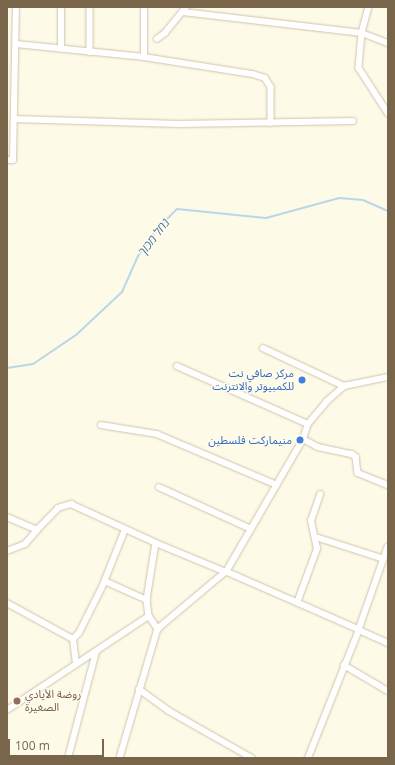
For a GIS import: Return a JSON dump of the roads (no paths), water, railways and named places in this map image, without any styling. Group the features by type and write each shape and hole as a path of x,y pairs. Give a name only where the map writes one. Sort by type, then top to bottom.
{"street":[{"path":"7,160 13,160 16,7"},
{"path":"61,7 61,49"},
{"path":"90,7 90,52"},
{"path":"144,7 144,57"},
{"path":"369,7 362,34 359,68 388,113"},
{"path":"157,39 185,9 362,34 388,43"},
{"path":"16,44 144,57 235,70 265,78 271,87 271,123"},
{"path":"14,119 179,124 353,121"},
{"path":"263,348 344,386"},
{"path":"177,366 308,424"},
{"path":"120,758 158,629 226,572 303,439 308,424 327,401 344,386 388,377"},
{"path":"101,425 158,434 277,485"},
{"path":"303,439 318,447 352,454 356,457 358,473 388,485"},
{"path":"159,487 251,529"},
{"path":"320,495 311,521 312,532 316,537 384,559"},
{"path":"7,551 25,544 58,508 71,504 125,531 226,572 388,643"},
{"path":"7,517 37,530"},
{"path":"73,639 79,633 105,581 125,531"},
{"path":"298,603 317,549 316,537"},
{"path":"156,543 148,600 149,616 158,629"},
{"path":"308,758 359,630 388,547"},
{"path":"105,581 148,600"},
{"path":"7,603 73,639"},
{"path":"7,710 149,616"},
{"path":"73,639 76,664"},
{"path":"68,758 96,652"},
{"path":"344,665 388,691"},
{"path":"139,690 169,711 252,758"}],"waterway":[{"name":"נחל מכוך","path":"7,368 33,364 76,335 122,292 138,256 160,226 177,209 266,218 339,198 363,200 388,211"}],"place":[{"name":"مركز صافي نت للكمبيوتر والانترنت","path":"302,380"},
{"name":"منيماركت فلسطين","path":"300,440"},
{"name":"روضة الأيادي الصغيرة","path":"17,701"}]}
